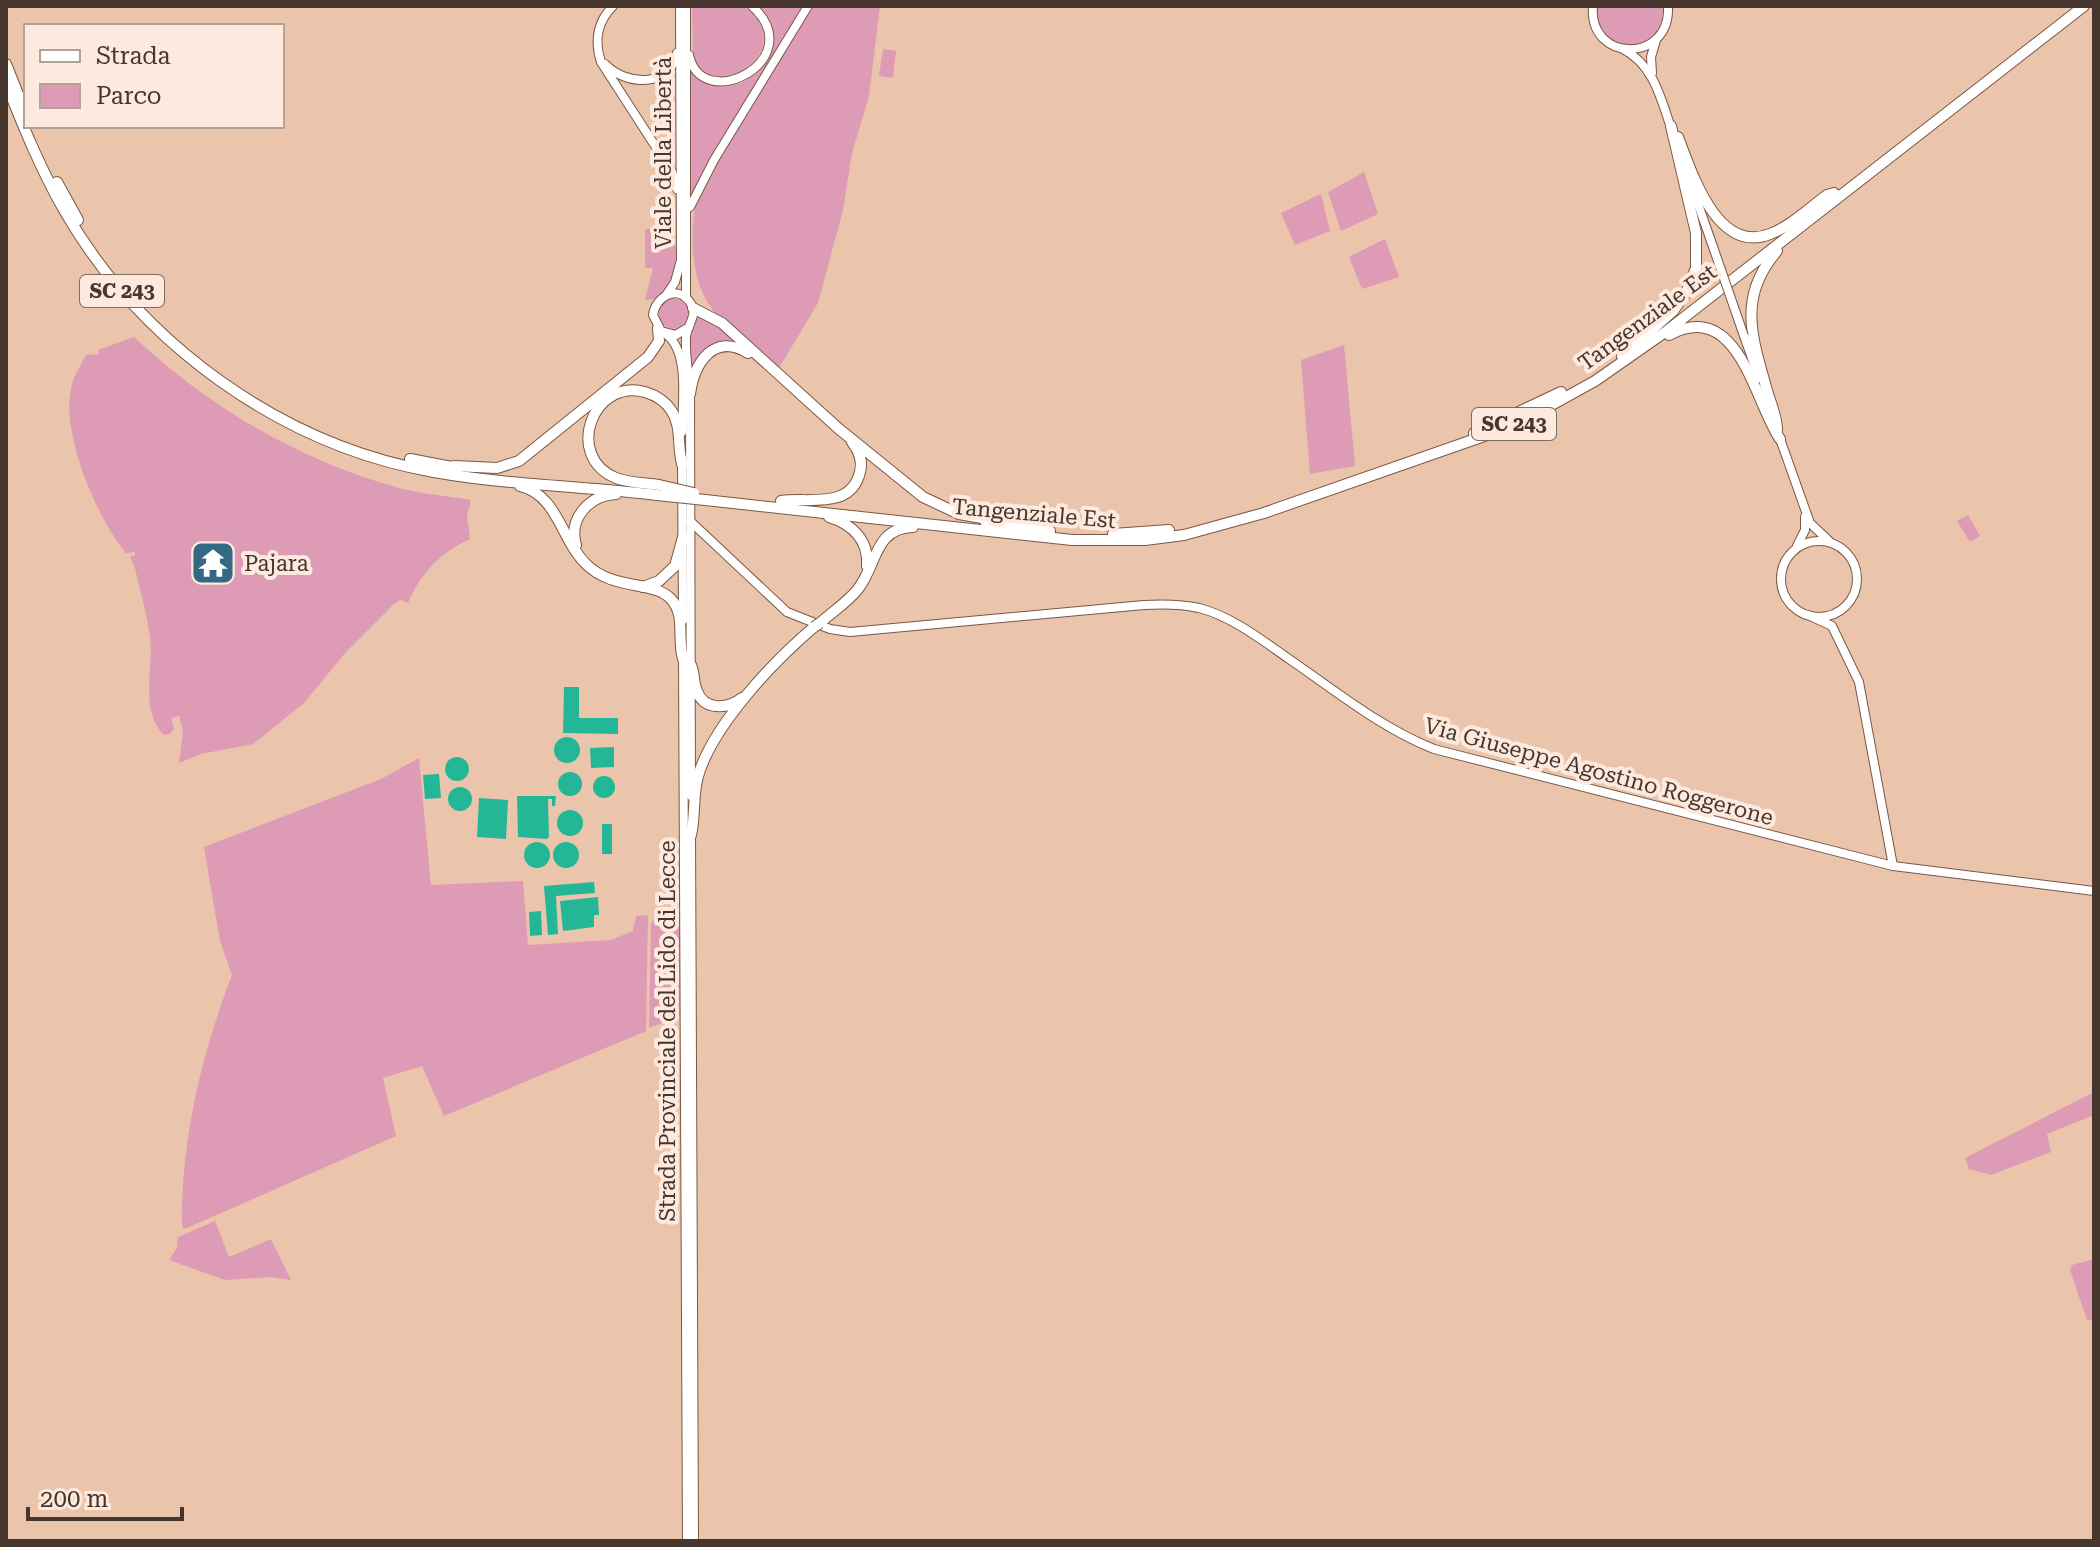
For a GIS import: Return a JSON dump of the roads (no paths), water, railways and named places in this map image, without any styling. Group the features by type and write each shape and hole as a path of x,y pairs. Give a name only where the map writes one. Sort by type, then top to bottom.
{"highway":[{"name":"Tangenziale Est","path":"658,492 1107,535 1179,529 1222,519 1498,423 1619,362 2073,6"},
{"name":"Tangenziale Est","path":"781,504 1072,540 1158,538 1227,525 1490,434 1539,412 1619,362 1829,205 2084,6"},
{"path":"6,64 24,109"},
{"name":"SC 243","path":"6,83 24,126"},
{"path":"1670,124 1714,215 1734,232 1750,237 1770,234 1834,193"},
{"path":"1619,362 1673,311 1686,293 1696,268 1696,233 1670,124"},
{"name":"SC 243","path":"25,128 64,211 112,280 181,351 254,403 312,432 377,454 468,476 658,492"},
{"name":"SC 243","path":"32,128 50,170 98,252 121,282 162,325 221,374 261,400 377,454"},
{"path":"1779,435 1750,325 1754,289 1776,252 1829,205"},
{"path":"689,303 722,323 839,429 923,497 959,514 1014,527"},
{"path":"1619,362 1676,331 1693,328 1718,333 1737,351 1779,435"},
{"path":"438,465 497,468 519,461 653,352 661,330"},
{"path":"690,394 692,377 700,362 721,347 743,350 770,368"},
{"path":"658,492 617,478 595,462 587,436 592,417 604,400 613,394 631,390 650,393 665,403 677,422 682,464"},
{"path":"781,504 830,500 852,490 861,470 860,457 854,444 839,429"},
{"name":"SC 243","path":"408,462 658,492"},
{"path":"468,476 535,491 548,503 586,564 608,579 659,591 676,606 681,621 680,649 698,695 707,703 727,707 753,689"},
{"path":"586,564 577,547 574,530 577,519 588,505 610,494 658,492"},
{"path":"781,504 834,518 854,530 867,554 864,580"},
{"path":"691,835 695,789 703,762 715,740 753,689 780,658 855,593 878,546 892,531 905,527 945,530 954,527"},
{"path":"641,587 667,576 675,566 683,537"}],"main road":[{"path":"613,6 598,30 598,54 609,77 672,172 677,190 681,246"},
{"path":"598,54 609,68 626,78 640,81 663,74 676,59 683,6"},
{"path":"683,6 690,62 704,75 720,81 733,81 745,76 757,68 765,56 767,29 763,18 752,6"},
{"name":"Viale della Libertà","path":"683,6 689,303 693,319 686,340 690,394 686,521"},
{"name":"Viale della Libertà","path":"661,330 654,319 654,308 678,275 681,246 683,6"},
{"path":"688,228 690,207 701,184 808,6"},
{"path":"1593,6 1593,22 1604,40 1642,61 1653,78 1803,505 1813,528 1841,547 1855,566 1856,588 1844,607 1837,628 1838,636"},
{"path":"1653,78 1651,57 1656,40 1666,26 1668,6"},
{"path":"1623,49 1635,50 1656,40"},
{"path":"666,295 676,294 689,303"},
{"path":"661,330 676,335 689,327"},
{"path":"661,330 676,344 681,365 686,521"},
{"path":"1803,505 1805,525 1797,547 1784,562 1780,584 1791,605 1828,623 1838,636 1859,682 1893,866"},
{"name":"Strada Provinciale del Lido di Lecce","path":"686,521 683,537 691,835 694,1541"},
{"name":"Strada Provinciale del Lido di Lecce","path":"686,521 690,556 687,662 687,1541"},
{"name":"Via Giuseppe Agostino Roggerone","path":"686,521 787,612 841,632 1144,605 1174,604 1201,608 1268,644 1386,725 1434,749 1893,866 2094,891"},
{"path":"690,556 698,544 710,541"},
{"path":"1797,547 1811,541 1830,542"},
{"path":"1808,615 1828,616 1844,607"}],"water":[{"path":"564,687 579,687 579,718 618,718 618,734 563,733"},
{"path":"567,737 576,741 580,750 576,759 567,763 558,759 554,750 558,741"},
{"path":"614,747 614,767 591,768 590,748"},
{"path":"457,757 466,760 469,769 466,778 457,781 448,778 445,769 448,760"},
{"path":"565,772 575,772 582,779 582,789 575,796 565,796 558,789 558,779"},
{"path":"439,774 441,798 425,799 423,775"},
{"path":"604,776 612,779 615,787 612,795 604,798 596,795 593,787 596,779"},
{"path":"460,787 469,790 472,799 469,808 460,811 451,808 448,799 451,790"},
{"path":"517,796 556,796 555,806 552,806 552,799 548,799 547,839 518,837"},
{"path":"479,798 508,800 506,839 477,837"},
{"path":"570,810 580,813 583,823 580,833 570,836 560,833 557,823 560,813"},
{"path":"602,824 612,824 612,854 602,854"},
{"path":"537,842 546,846 550,855 546,864 537,868 528,864 524,855 528,846"},
{"path":"566,842 575,846 579,855 575,864 566,868 557,864 553,855 557,846"},
{"path":"594,882 595,893 556,896 558,934 548,935 544,886"},
{"path":"598,897 599,915 594,915 594,927 563,931 560,901"},
{"path":"541,911 542,935 530,936 529,912"}],"place":[{"name":"Pajara","path":"213,563"}]}
